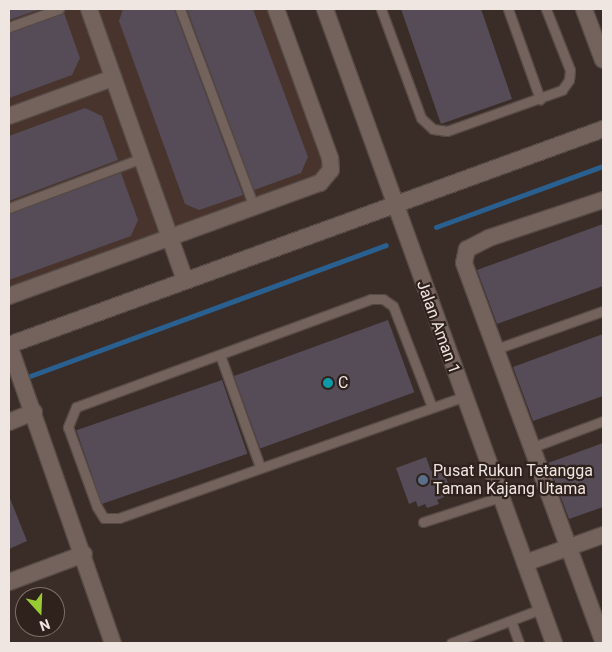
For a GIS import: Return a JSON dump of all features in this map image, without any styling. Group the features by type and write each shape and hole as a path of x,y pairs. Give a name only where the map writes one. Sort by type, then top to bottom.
{"street":[{"path":"89,9 185,280"},
{"path":"9,296 320,183 331,170 330,158 276,9"},
{"name":"Jalan Aman 1","path":"325,9 463,398 554,643"},
{"path":"584,9 599,37 603,60"},
{"path":"9,116 113,78"},
{"path":"113,643 84,554 9,345 603,129"},
{"path":"603,200 467,249 464,263 603,640"},
{"path":"9,422 34,412"},
{"path":"525,563 603,535"},
{"path":"9,582 84,554"}],"lane":[{"path":"9,27 59,9"},
{"path":"180,9 254,207"},
{"path":"381,9 421,118 433,129 447,130 562,90 569,80 570,70 546,9"},
{"path":"508,9 540,99"},
{"path":"9,208 142,158"},
{"path":"432,407 394,306 383,299 371,299 76,407 68,427 97,507 104,518 119,518 432,407 463,398"},
{"path":"496,349 603,311"},
{"path":"220,355 260,467"},
{"path":"533,447 603,422"},
{"path":"423,522 500,497"},
{"path":"451,643 541,609"},
{"path":"510,620 519,643"}],"shaded area":[{"path":"9,9 268,9 324,160 323,168 313,178 9,289"}],"building":[{"path":"9,9 41,9 9,20"},
{"path":"123,9 174,9 243,195 199,210 185,204 119,21"},
{"path":"187,9 253,9 308,157 301,173 254,190"},
{"path":"401,9 481,9 512,99 441,124"},
{"path":"64,13 80,58 72,75 9,98 9,33"},
{"path":"85,108 102,116 118,160 9,201 9,136"},
{"path":"121,173 138,220 131,236 9,280 9,214"},
{"path":"603,224 603,286 497,324 477,270"},
{"name":"C","path":"388,320 414,392 260,448 234,376"},
{"path":"603,334 603,396 533,421 513,367"},
{"path":"222,380 247,454 102,504 76,430"},
{"path":"603,443 603,507 569,519 548,463"},
{"name":"Pusat Rukun Tetangga Taman Kajang Utama","path":"426,457 431,471 442,467 450,489 442,492 444,497 437,500 439,504 427,508 425,504 418,507 416,501 409,504 396,468"},
{"path":"9,496 27,541 9,549"}],"waterway":[{"path":"436,227 603,166"},
{"path":"30,376 386,245"}],"place":[{"name":"C","path":"328,383"},
{"name":"Pusat Rukun Tetangga Taman Kajang Utama","path":"423,480"}]}
